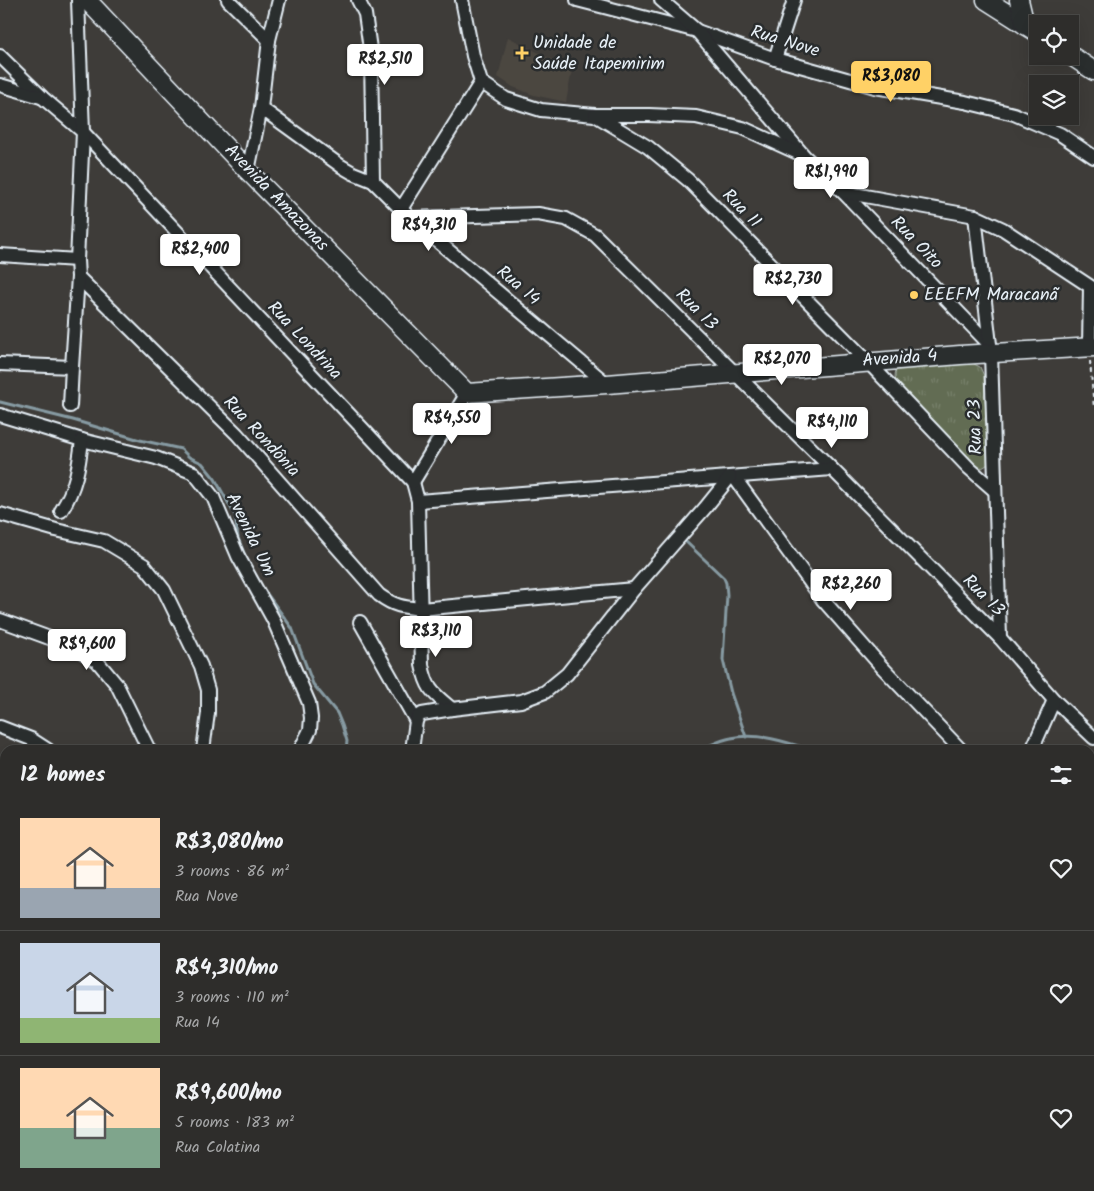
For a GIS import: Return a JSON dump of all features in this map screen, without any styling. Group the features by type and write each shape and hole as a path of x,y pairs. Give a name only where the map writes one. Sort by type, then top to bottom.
{"street":[{"path":"70,406 78,277 77,260 83,132 78,0"},
{"name":"Avenida Amazonas","path":"87,0 248,171 467,393"},
{"path":"228,0 269,40"},
{"path":"248,171 261,108 269,40 279,0"},
{"path":"358,0 365,14 371,56 373,181"},
{"path":"401,209 481,82 473,56 462,0"},
{"name":"Rua Nove","path":"577,0 697,31 775,60 875,86 965,102 1014,114 1060,134 1094,157"},
{"path":"660,0 697,31"},
{"path":"775,60 794,0"},
{"path":"986,0 1029,28"},
{"path":"1019,0 1029,24"},
{"name":"Rua Oito","path":"697,31 806,157 843,192 990,349"},
{"name":"Rua Londrina","path":"0,56 43,98 83,132 413,482"},
{"path":"1079,61 1094,71"},
{"name":"Rua 11","path":"481,82 506,99 541,110 595,115 648,147 688,180 868,362 969,468 994,490"},
{"path":"0,85 43,98"},
{"name":"Rua 14","path":"261,108 340,166 373,181 410,218 607,384"},
{"path":"595,115 696,117 743,128 806,157"},
{"path":"843,192 975,216 1003,229 1092,288 1091,347"},
{"name":"Rua 13","path":"410,218 538,214 566,219 595,235 832,468 1000,638 1054,700 1094,738"},
{"name":"Rua 23","path":"975,216 990,349 1000,638"},
{"path":"0,255 77,260"},
{"name":"Rua Rondônia","path":"78,277 238,434 378,595 390,603 402,607 421,609 634,589"},
{"name":"Avenida 4","path":"467,393 607,384 868,362 990,349 1091,347"},
{"path":"0,364 72,367"},
{"path":"452,709 431,691 425,680 422,665 418,502 413,482 467,393"},
{"name":"Avenida Um","path":"0,416 82,440 156,458 194,473 213,497 238,556 273,619 309,703 310,730 302,745"},
{"path":"61,511 74,488 78,475 82,440"},
{"path":"418,502 832,468"},
{"path":"419,718 452,709 521,701 545,692 567,674 634,589 732,477"},
{"path":"732,477 823,600 882,668 956,745"},
{"path":"0,514 104,541 144,565 164,590 201,666 208,690 208,714 204,745"},
{"path":"0,620 74,647 97,661 117,685 147,745"},
{"path":"360,622 419,718 413,745"},
{"path":"1034,745 1054,700"},
{"path":"0,726 40,745"}],"path":[{"path":"1091,347 1094,408"}],"shaded area":[{"name":"Unidade de Saúde Itapemirim","path":"508,37 572,70 566,102 534,95 513,87 498,77"}],"green space":[{"path":"972,363 980,367 984,376 988,462 982,468 977,466 936,426 896,383 895,379 895,373 898,368"}],"waterway":[{"path":"0,402 73,420 140,440 181,449 189,457 202,463 215,479 235,515 238,538 246,558"},
{"path":"684,540 724,578 726,583 723,660 731,693 746,737"},
{"path":"264,590 292,628 313,684 337,713 347,741 347,745"},
{"path":"711,745 741,736 761,737 795,745"}],"place":[{"name":"Unidade de Saúde Itapemirim","path":"522,53"},
{"name":"EEEFM Maracanã","path":"914,295"}]}
